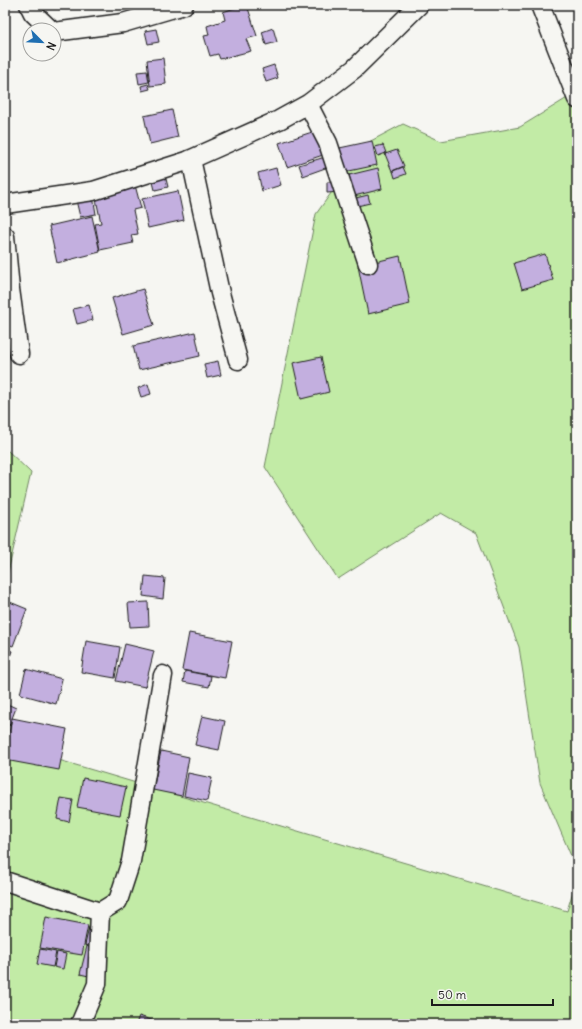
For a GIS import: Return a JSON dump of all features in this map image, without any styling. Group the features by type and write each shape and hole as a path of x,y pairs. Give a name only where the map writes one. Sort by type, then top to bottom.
{"street":[{"path":"29,5 33,13 43,22"},
{"path":"62,31 123,24 184,5"},
{"path":"5,204 93,191 191,159 279,120 308,104 354,69 419,5"},
{"path":"540,5 577,98"},
{"path":"308,104 328,143 368,264"},
{"path":"191,159 220,293 238,360"},
{"path":"5,236 10,289 19,354"},
{"path":"5,881 100,912 118,901 131,861 163,675"},
{"path":"80,1024 97,984 100,912"}],"green space":[{"path":"577,92 577,870 540,783 519,647 476,533 441,513 338,579 265,467 316,214 367,143 403,124 441,141 520,127"},
{"path":"5,448 31,473 5,585"},
{"path":"5,744 567,911 577,878 577,1024 5,1024"}],"building":[{"path":"247,5 257,36 246,39 251,51 220,59 218,54 210,56 204,36 209,35 207,26 225,20 223,12"},
{"path":"273,28 277,42 266,45 262,32"},
{"path":"156,29 159,42 148,44 145,31"},
{"path":"163,58 166,84 150,86 147,60"},
{"path":"274,65 278,78 266,82 262,69"},
{"path":"147,71 149,82 139,84 137,72"},
{"path":"148,84 150,89 142,91 141,86"},
{"path":"172,110 178,137 150,144 144,116"},
{"path":"315,131 323,155 287,167 279,143"},
{"path":"372,141 377,165 340,173 335,149"},
{"path":"383,145 386,153 378,156 375,147"},
{"path":"397,150 404,166 392,171 385,154"},
{"path":"325,157 328,167 303,176 299,165"},
{"path":"403,167 406,174 395,178 393,171"},
{"path":"276,168 281,185 262,191 258,173"},
{"path":"378,168 382,189 354,196 349,175"},
{"path":"164,171 168,187 155,190 151,174"},
{"path":"327,182 338,182 339,192 327,193"},
{"path":"135,185 141,208 133,210 138,234 131,235 133,243 100,250 95,224 101,223 95,194"},
{"path":"178,191 184,220 148,228 142,199"},
{"path":"368,195 370,203 357,206 356,198"},
{"path":"93,196 96,214 80,217 76,200"},
{"path":"92,216 100,252 57,263 49,226"},
{"path":"545,254 553,280 522,289 514,263"},
{"path":"400,256 410,304 368,314 358,266"},
{"path":"143,289 154,325 123,334 112,298"},
{"path":"89,305 93,320 77,324 73,309"},
{"path":"195,332 200,356 139,370 133,346"},
{"path":"321,357 329,392 301,399 293,363"},
{"path":"218,361 221,375 207,378 204,364"},
{"path":"148,384 151,394 141,397 138,388"},
{"path":"145,576 165,578 163,599 143,596"},
{"path":"5,600 27,609 13,646 5,643"},
{"path":"148,602 149,626 130,627 128,603"},
{"path":"189,633 232,641 225,678 182,670"},
{"path":"86,641 120,647 115,678 81,672"},
{"path":"125,644 154,651 145,687 116,681"},
{"path":"5,649 12,651 5,669"},
{"path":"26,669 62,679 56,704 20,694"},
{"path":"185,671 211,676 209,687 183,682"},
{"path":"5,703 16,708 9,726 5,725"},
{"path":"202,716 225,721 219,750 195,745"},
{"path":"12,718 67,729 59,770 5,760"},
{"path":"161,751 189,757 182,796 153,790"},
{"path":"188,773 212,778 207,801 184,796"},
{"path":"83,778 126,787 120,815 77,807"},
{"path":"61,798 73,800 69,822 57,819"},
{"path":"46,917 88,925 82,955 40,948"},
{"path":"89,927 99,929 95,948 85,945"},
{"path":"87,946 100,949 93,977 80,974"},
{"path":"40,949 56,952 53,967 37,964"},
{"path":"57,952 66,954 63,969 54,967"},
{"path":"139,1016 164,1024 136,1024"}]}
